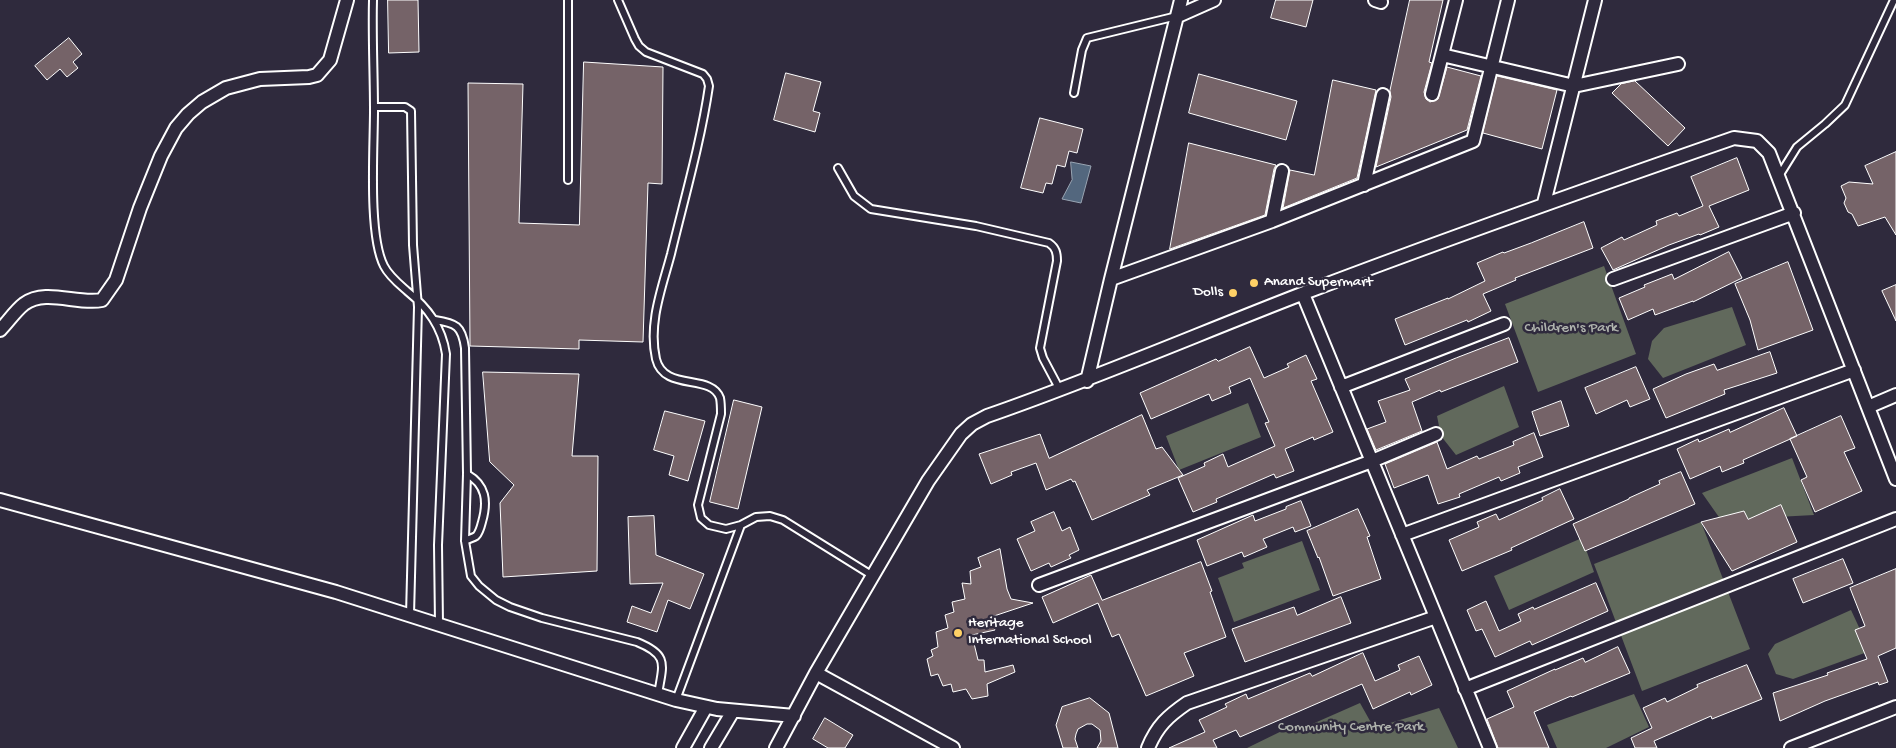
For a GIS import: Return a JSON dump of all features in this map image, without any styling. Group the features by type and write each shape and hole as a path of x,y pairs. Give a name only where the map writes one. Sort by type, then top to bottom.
{"street":[{"path":"0,330 19,308 36,298 93,302 102,300 116,280 140,208 161,156 176,128 202,102 226,88 260,79 309,78 317,75 330,60 347,0"},
{"path":"1087,381 1181,0"},
{"path":"1178,16 1214,0"},
{"path":"1432,94 1456,0"},
{"path":"1111,278 1272,221 1473,141 1508,0"},
{"path":"1544,203 1594,0"},
{"path":"1442,54 1574,86 1678,64"},
{"path":"1364,185 1383,95"},
{"path":"776,748 816,673 928,481 961,434 972,424 987,416 1061,391 1303,294 1544,203 1734,138 1757,141 1769,153 1794,213 1896,479"},
{"path":"1272,221 1282,171"},
{"path":"1613,279 1794,213"},
{"path":"1303,294 1490,748"},
{"path":"1341,386 1504,324"},
{"path":"1402,535 1854,370"},
{"path":"1868,407 1896,395"},
{"path":"1039,585 1372,462 1436,434"},
{"path":"0,500 336,592 676,700 733,711 794,716"},
{"path":"1465,689 1896,519"},
{"path":"1148,748 1153,735 1162,723 1187,703 1436,617"},
{"path":"816,673 953,748"},
{"path":"684,748 706,707"},
{"path":"1792,748 1896,707"},
{"path":"711,748 733,711"}],"lane":[{"path":"373,0 374,205 379,253 384,267 390,275 417,299 435,320 442,334 446,354 438,545 439,624"},
{"path":"568,0 568,180"},
{"path":"618,0 639,46 646,52 703,74 709,86 670,256 657,303 654,347 656,362 663,372 671,378 714,390 720,398 721,414 698,505 701,518 709,525 726,529 741,525 756,516 770,516 783,520 873,576"},
{"path":"1779,176 1797,147 1845,105 1894,0"},
{"path":"1074,93 1082,50 1087,38 1178,16"},
{"path":"374,107 406,108 411,111 412,245 417,299 410,615"},
{"path":"838,168 854,196 870,209 976,226 1049,243 1054,247 1057,261 1040,348 1042,358 1061,391"},
{"path":"435,320 455,325 463,333 465,348 467,474 465,541 471,576 479,586 496,600 510,607 542,618 638,642 652,648 661,657 663,668 658,694"},
{"path":"465,541 476,535 481,528 486,501 477,480 467,474"},
{"path":"676,700 741,525"}],"green space":[{"name":"Children's Park","path":"1604,266 1636,354 1538,392 1505,304"},
{"path":"1732,307 1746,345 1663,378 1648,359 1652,341 1664,328"},
{"path":"1504,386 1519,427 1456,455 1441,436 1437,416"},
{"path":"1248,403 1261,437 1179,470 1166,436"},
{"path":"1792,458 1814,515 1721,520 1702,493"},
{"path":"1701,522 1750,649 1642,691 1594,564"},
{"path":"1582,538 1594,572 1509,610 1494,576"},
{"path":"1302,541 1320,590 1234,622 1218,578 1244,568 1242,563"},
{"path":"1851,610 1870,651 1793,679 1776,674 1768,654 1775,644"},
{"path":"1634,694 1649,727 1606,748 1557,748 1547,725"},
{"name":"Community Centre Park","path":"1360,703 1374,728 1439,708 1458,748 1247,748 1290,727 1310,725"}],"water":[{"path":"1071,162 1091,166 1081,203 1062,199 1072,180"}],"building":[{"path":"388,0 418,0 419,52 389,53"},
{"path":"1276,0 1313,0 1306,27 1271,18"},
{"path":"1410,0 1443,0 1429,62 1432,63 1424,92 1426,99 1430,102 1438,99 1447,67 1481,76 1467,130 1376,167 1391,97 1390,91"},
{"path":"69,38 82,54 73,62 78,68 67,77 60,69 47,80 35,66"},
{"path":"584,62 663,67 662,184 648,183 643,342 579,340 579,349 470,346 468,83 523,84 519,223 579,225"},
{"path":"786,73 821,82 813,111 820,113 815,132 774,120"},
{"path":"1199,74 1297,101 1286,140 1189,113"},
{"path":"1497,76 1557,90 1542,149 1483,133"},
{"path":"1333,80 1376,90 1357,178 1283,208 1290,170 1314,175"},
{"path":"1635,81 1685,128 1668,146 1612,93 1621,84"},
{"path":"1040,118 1083,129 1077,153 1069,151 1065,167 1057,165 1052,184 1046,183 1043,193 1021,188"},
{"path":"1189,143 1276,165 1265,215 1170,249"},
{"path":"1896,152 1896,235 1885,217 1858,226 1844,203 1846,198 1841,186 1849,182 1873,184 1865,166"},
{"path":"1737,158 1749,190 1709,206 1719,227 1669,245 1613,270 1601,248 1622,237 1624,240 1657,225 1656,221 1677,213 1679,216 1703,206 1691,177"},
{"path":"1584,222 1593,248 1515,278 1516,280 1483,294 1491,311 1468,322 1467,320 1405,345 1395,319 1448,299 1485,281 1477,263"},
{"path":"1729,252 1742,278 1693,302 1655,315 1653,309 1628,320 1619,298 1645,287 1644,285 1672,274 1674,279"},
{"path":"1788,262 1813,330 1758,350 1750,320 1735,284"},
{"path":"1896,285 1896,321 1882,291"},
{"path":"1509,338 1518,362 1412,402 1422,431 1376,450 1367,429 1386,422 1378,401 1410,390 1405,379"},
{"path":"1250,347 1264,378 1289,367 1287,364 1306,355 1317,379 1311,381 1333,432 1314,440 1313,437 1285,449 1294,471 1276,478 1274,474 1216,499 1217,502 1193,512 1178,478 1205,466 1204,463 1223,454 1228,467 1275,446 1265,423 1269,422 1250,378 1229,387 1231,393 1212,401 1209,394 1151,419 1140,393 1216,359 1218,361"},
{"path":"1770,352 1777,373 1724,390 1725,394 1666,418 1653,389 1714,364 1717,370"},
{"path":"1636,367 1650,399 1630,407 1627,400 1596,414 1585,388"},
{"path":"483,372 579,374 572,456 598,456 597,571 503,577 500,503 514,485 490,462"},
{"path":"734,400 762,407 738,509 710,502"},
{"path":"1561,401 1569,426 1540,436 1532,412"},
{"path":"1784,408 1797,436 1743,460 1744,463 1722,472 1720,466 1690,479 1677,449 1698,439 1699,442 1729,429 1730,432"},
{"path":"665,411 705,421 688,481 669,475 674,456 654,450"},
{"path":"1142,415 1156,449 1162,447 1183,475 1147,490 1150,495 1092,520 1075,481 1073,482 1071,479 1046,490 1036,463 1011,472 1012,475 991,484 979,454 1040,434 1049,458"},
{"path":"1841,416 1855,448 1844,452 1862,491 1815,512 1801,480 1807,477 1790,439"},
{"path":"1534,433 1543,457 1518,467 1520,473 1501,481 1499,477 1459,494 1460,497 1438,504 1428,475 1394,488 1385,464 1437,442 1447,469 1477,456 1479,459 1514,445 1513,442"},
{"path":"1681,472 1695,504 1585,551 1573,524 1629,499 1660,484 1659,481"},
{"path":"1560,489 1574,519 1511,548 1512,550 1462,571 1449,540 1479,527 1477,522 1496,514 1499,520 1543,500 1542,498"},
{"path":"1301,501 1311,526 1295,532 1293,527 1263,539 1267,547 1244,557 1242,552 1207,566 1197,540 1253,515 1255,521"},
{"path":"1781,505 1797,542 1732,571 1701,522 1744,511 1748,519"},
{"path":"1358,509 1370,536 1367,537 1381,579 1333,596 1307,531"},
{"path":"1054,512 1062,531 1070,527 1079,550 1069,555 1071,558 1051,567 1049,563 1031,571 1017,539 1035,531 1031,522"},
{"path":"654,516 656,555 704,574 690,609 668,600 657,632 627,622 632,606 651,613 663,583 630,584 628,517"},
{"path":"1000,549 1007,589 1011,599 1033,603 991,617 995,630 972,635 978,660 984,660 985,672 1013,665 1015,672 987,684 988,696 972,699 966,689 953,692 951,684 943,686 938,674 931,676 927,659 933,656 931,650 938,647 936,632 948,628 945,615 954,612 952,602 965,599 962,583 971,584 970,571 981,567 978,558"},
{"path":"1843,559 1853,583 1803,603 1793,579"},
{"path":"1201,562 1226,637 1184,653 1194,676 1146,696 1119,634 1112,637 1098,603 1053,623 1042,597 1091,575 1102,600"},
{"path":"1896,569 1896,648 1878,656 1888,682 1879,685 1878,682 1825,701 1780,721 1773,693 1828,675 1827,673 1867,659 1855,630 1865,626 1850,588"},
{"path":"1596,583 1608,611 1532,645 1530,641 1495,657 1482,629 1476,631 1467,610 1486,601 1499,631 1521,621 1518,614"},
{"path":"1341,597 1351,623 1245,662 1232,629 1294,607 1297,615"},
{"path":"1618,647 1630,673 1534,712 1549,748 1498,748 1487,719 1514,707 1507,691 1555,669 1583,658 1585,662"},
{"path":"1363,653 1375,681 1400,670 1398,665 1419,656 1432,685 1411,695 1410,692 1373,709 1362,684 1240,737 1236,730 1213,740 1217,748 1169,748 1205,732 1199,720 1227,707 1225,704 1246,694 1248,699 1310,673 1312,676"},
{"path":"1747,665 1762,699 1712,719 1711,716 1654,741 1657,748 1635,748 1631,738 1652,728 1643,708 1665,698 1667,702 1698,687 1697,685"},
{"path":"1090,698 1109,713 1118,748 1097,748 1101,741 1100,730 1092,724 1087,724 1078,729 1076,734 1075,739 1078,748 1063,748 1056,725 1062,707"},
{"path":"825,718 853,735 845,748 828,748 813,739"}],"place":[{"name":"Anand Supermart","path":"1254,283"},
{"name":"Dolls","path":"1233,293"},
{"name":"Heritage International School","path":"958,633"}]}
